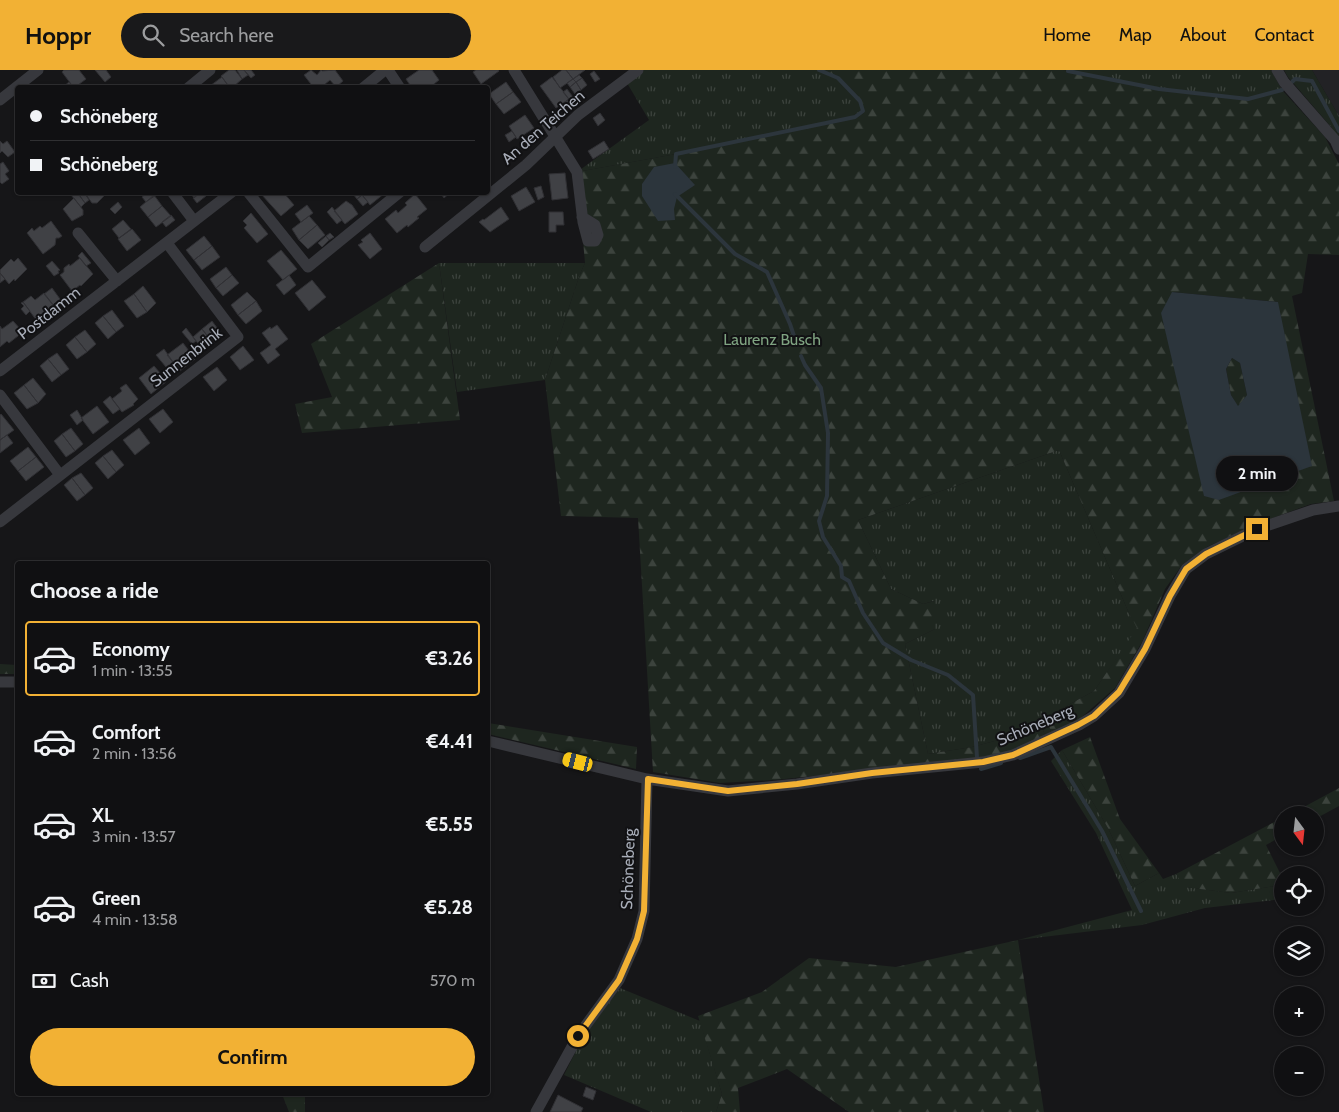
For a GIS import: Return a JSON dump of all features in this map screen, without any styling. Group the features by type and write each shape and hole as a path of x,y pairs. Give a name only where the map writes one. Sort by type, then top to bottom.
{"street":[{"path":"19,85 38,70"},
{"path":"192,85 210,70"},
{"path":"368,85 387,70 398,85"},
{"path":"514,70 577,172 582,217"},
{"name":"An den Teichen","path":"490,194 526,165 578,115 638,70"},
{"path":"1277,70 1284,82 1334,140 1339,149"},
{"path":"0,100 15,88"},
{"path":"174,195 194,221"},
{"name":"Postdamm","path":"0,371 228,195"},
{"path":"250,195 308,267 396,195"},
{"name":"An den Teichen","path":"425,247 489,195"},
{"path":"78,233 117,281"},
{"name":"Sunnenbrink","path":"0,522 238,337 167,243"},
{"path":"0,396 60,475"},
{"name":"Schöneberg","path":"490,740 648,779 728,791 797,784 872,773 983,762 1013,755 1094,716 1119,692 1145,649 1170,596 1186,569 1206,554 1257,529 1313,510 1339,506"},
{"path":"0,682 15,682"},
{"name":"Schöneberg","path":"536,1112 578,1036 619,980 637,939 644,911 648,779"}],"shaded area":[{"path":"1312,70 1339,70 1339,116"},
{"path":"675,163 695,185 677,197 674,209 675,220 658,221 642,196 642,184 654,167"},
{"path":"1172,292 1278,302 1312,466 1219,500 1204,496 1161,313","holes":["1232,358 1240,363 1247,395 1238,406 1231,395 1226,369"]}],"green space":[{"path":"644,70 819,70 838,78 860,101 863,111 855,117 676,154 577,172 649,120 627,83"},
{"name":"Laurenz Busch","path":"819,70 1063,70 1159,89 1248,99 1282,90 1325,137 1339,164 1339,255 1308,254 1302,293 1292,296 1334,501 1311,504 1256,524 1207,547 1182,565 1165,589 1142,642 1115,688 1076,722 1052,735 1046,717 1094,691 1137,628 1059,450 858,520 891,589 923,604 935,601 935,629 905,644 928,754 972,747 1021,734 1040,722 1046,738 1019,749 974,759 775,780 720,783 653,772 638,518 561,516 545,380 585,263 577,172 676,154 855,117 863,111 860,101 838,78","holes":["1172,292 1278,302 1220,500"]},
{"path":"1063,70 1271,70 1282,90 1248,99 1159,89"},
{"path":"1284,70 1312,70 1339,116 1339,140 1332,128"},
{"path":"439,263 585,263 545,380 457,392"},
{"path":"439,263 460,420 302,433 295,404 332,397 311,344"},
{"path":"1232,358 1240,363 1247,395 1238,407 1231,395 1226,369"},
{"path":"1059,450 1128,611 1138,628 1094,691 1046,717 1052,735 1046,738 1040,722 1021,734 972,747 928,754 905,644 935,629 934,601 923,604 891,589 858,520"},
{"path":"0,664 15,665 15,674 0,674"},
{"path":"490,723 637,747 636,769 490,734"},
{"path":"1090,737 1120,819 1159,873 1135,886 1108,828 1062,750"},
{"path":"1062,750 1108,828 1135,886 1159,873 1163,879 1176,874 1186,887 1231,893 1274,886 1274,900 1205,908 1142,925 1018,940 1132,910 1096,833 1051,761"},
{"path":"1339,788 1339,806 1324,814 1324,806 1306,806"},
{"path":"1274,822 1274,840 1266,845 1276,866 1274,866 1274,886 1231,893 1185,887 1176,874"},
{"path":"1018,940 1044,1112 849,1112 787,1069 738,1088 740,1112 716,1112 722,1094 698,1016 762,992 809,958 896,967"},
{"path":"620,988 700,1021 722,1094 716,1112 651,1112 564,1075 582,1039"},
{"path":"283,1096 305,1096 305,1112 289,1112"}],"building":[{"path":"64,70 79,70 86,79 78,85 72,85 62,72"},
{"path":"95,70 106,70 111,77 105,82"},
{"path":"229,70 235,70 242,79 235,85 228,85 221,76"},
{"path":"237,70 244,70 248,75 242,79"},
{"path":"244,70 251,70 255,75 251,78"},
{"path":"311,70 317,75 321,70 335,70 343,81 338,85 334,85 330,80 324,85 312,85 304,75"},
{"path":"419,70 432,70 439,80 433,85 410,85 406,79"},
{"path":"476,70 499,71 481,84 473,72"},
{"path":"562,70 566,70 573,79 560,88 553,77"},
{"path":"566,70 585,70 573,79"},
{"path":"594,71 600,79 595,82 590,74"},
{"path":"579,75 582,78 576,82 573,79"},
{"path":"222,77 228,85 211,85"},
{"path":"552,77 569,99 556,108 540,86"},
{"path":"582,78 587,85 581,90 576,82"},
{"path":"573,79 576,82 570,87 567,83"},
{"path":"506,82 513,92 496,104 490,93"},
{"path":"576,82 581,90 575,94 570,87"},
{"path":"567,89 575,100 571,102 563,92"},
{"path":"513,92 521,102 504,114 496,104"},
{"path":"569,99 573,106 568,109 564,103"},
{"path":"600,113 605,120 598,126 593,118"},
{"path":"525,115 534,128 517,139 509,126"},
{"path":"512,131 516,137 509,142 505,135"},
{"path":"0,141 3,144 7,141 15,152 8,157 2,151 0,153"},
{"path":"604,141 609,149 593,159 588,151"},
{"path":"3,162 9,171 5,174 9,179 2,184 0,182 0,164"},
{"path":"565,173 568,198 552,200 549,174"},
{"path":"541,186 544,197 538,200 534,188"},
{"path":"526,187 535,202 519,211 511,196"},
{"path":"71,195 79,195 85,203 81,207"},
{"path":"79,195 86,195 89,200 85,203"},
{"path":"86,195 105,195 97,203 92,203"},
{"path":"144,195 156,195 146,202 142,197"},
{"path":"154,195 162,206 148,217 140,207"},
{"path":"197,195 206,196 197,203 193,198"},
{"path":"262,195 286,195 294,205 281,216"},
{"path":"354,195 362,195 357,199"},
{"path":"362,195 382,195 370,205"},
{"path":"362,195 368,202 363,206 357,199"},
{"path":"416,195 427,209 408,227 407,225 397,233 385,219 396,210 398,213 407,205 405,203"},
{"path":"74,198 83,210 83,215 72,221 63,209"},
{"path":"346,201 352,205 358,214 345,224 334,211"},
{"path":"118,202 122,207 115,214 110,209"},
{"path":"307,205 313,213 301,222 295,214"},
{"path":"162,206 171,216 156,227 148,217"},
{"path":"332,207 342,220 337,224 327,212"},
{"path":"501,207 509,219 490,232 479,222"},
{"path":"549,212 563,212 564,225 556,225 556,232 549,232"},
{"path":"251,213 268,234 257,243 244,228 247,225 243,221"},
{"path":"171,215 175,220 166,227 162,222"},
{"path":"309,216 317,225 299,240 292,229"},
{"path":"123,220 131,229 119,238 112,229"},
{"path":"51,221 62,236 56,238 55,245 43,254 27,233 32,228 34,231 40,226 42,228"},
{"path":"317,225 325,235 308,249 299,240"},
{"path":"132,229 141,240 127,251 118,239"},
{"path":"330,233 334,237 329,240 326,236"},
{"path":"370,233 382,249 370,259 358,245"},
{"path":"204,236 212,246 194,260 186,250"},
{"path":"326,236 329,240 322,247 318,243"},
{"path":"212,246 220,257 202,270 194,260"},
{"path":"281,250 297,269 283,280 267,261"},
{"path":"82,252 91,263 86,266 78,256"},
{"path":"18,258 27,269 15,281 14,279 9,284 0,273 0,270 11,259 14,262"},
{"path":"80,258 93,274 81,286 72,291 60,275 64,272 64,268"},
{"path":"52,261 60,270 54,276 46,266"},
{"path":"226,267 232,275 216,288 210,279"},
{"path":"0,273 5,279 0,283"},
{"path":"232,275 239,283 223,296 216,288"},
{"path":"289,275 296,285 284,295 276,285"},
{"path":"312,280 326,297 309,311 295,293"},
{"path":"143,286 156,303 147,312 134,294"},
{"path":"52,288 60,299 53,305 44,294"},
{"path":"247,292 256,301 238,315 231,305"},
{"path":"44,293 55,307 37,321 23,302 31,296 35,300"},
{"path":"134,294 147,312 137,318 124,301"},
{"path":"256,301 262,311 246,324 238,315"},
{"path":"23,302 30,311 26,315 21,309 24,306 21,303"},
{"path":"112,310 124,326 116,332 103,316"},
{"path":"103,316 116,332 108,339 95,323"},
{"path":"13,321 23,332 9,343 7,341 0,347 0,326 2,329"},
{"path":"212,321 223,336 213,343 202,329"},
{"path":"277,325 288,339 275,349 280,355 268,364 260,353 271,345 262,333 270,327 271,329"},
{"path":"186,328 196,341 192,344 182,332"},
{"path":"202,329 213,343 204,351 193,337"},
{"path":"85,330 96,344 87,352 75,337"},
{"path":"75,337 87,352 77,359 66,345"},
{"path":"183,343 195,359 180,371 167,355"},
{"path":"243,346 254,360 240,370 230,357"},
{"path":"164,349 173,362 166,367 156,355"},
{"path":"57,353 69,369 61,375 48,359"},
{"path":"48,359 61,375 52,382 40,366"},
{"path":"154,366 167,381 151,394 139,378"},
{"path":"217,367 227,380 214,391 203,377"},
{"path":"33,378 46,394 38,403 24,385"},
{"path":"126,384 138,399 134,405 122,412 112,399 122,391 120,388"},
{"path":"24,385 38,403 27,409 14,393"},
{"path":"110,396 120,409 113,414 103,402"},
{"path":"97,406 109,422 93,434 81,418"},
{"path":"163,409 173,422 160,433 149,419"},
{"path":"77,410 83,420 77,425 70,415"},
{"path":"0,415 14,430 0,440"},
{"path":"71,428 83,444 75,451 62,434"},
{"path":"139,428 150,443 135,455 123,440"},
{"path":"62,434 75,451 66,457 54,441"},
{"path":"7,435 13,443 0,453 0,440"},
{"path":"28,447 36,457 18,471 10,461"},
{"path":"112,450 124,465 116,472 103,456"},
{"path":"103,456 116,472 108,479 95,463"},
{"path":"36,457 44,467 26,481 18,471"},
{"path":"81,473 93,488 85,495 72,478"},
{"path":"72,478 85,495 77,501 64,485"},
{"path":"586,1087 596,1091 593,1100 583,1096"},
{"path":"558,1095 583,1108 581,1112 550,1112"}],"waterway":[{"path":"675,167 676,154 855,117 863,111 860,101 838,78 819,70"},
{"path":"1068,71 1159,89 1248,99 1282,90"},
{"path":"1291,83 1295,79 1312,81 1339,131"},
{"path":"675,194 735,254 767,272 790,324 797,345"},
{"path":"801,356 821,388 828,433 827,496 819,521 823,537 841,566 842,577 849,581 863,613 883,643 911,660 948,675 973,695 977,758"},
{"path":"1020,758 1051,747 1102,831 1141,911"},
{"path":"981,769 1001,763"}],"route":[{"path":"578,1036 619,980 637,939 644,911 648,779 728,791 797,784 872,773 983,762 1013,755 1094,716 1119,692 1145,649 1170,596 1186,569 1206,554 1257,529"}]}
